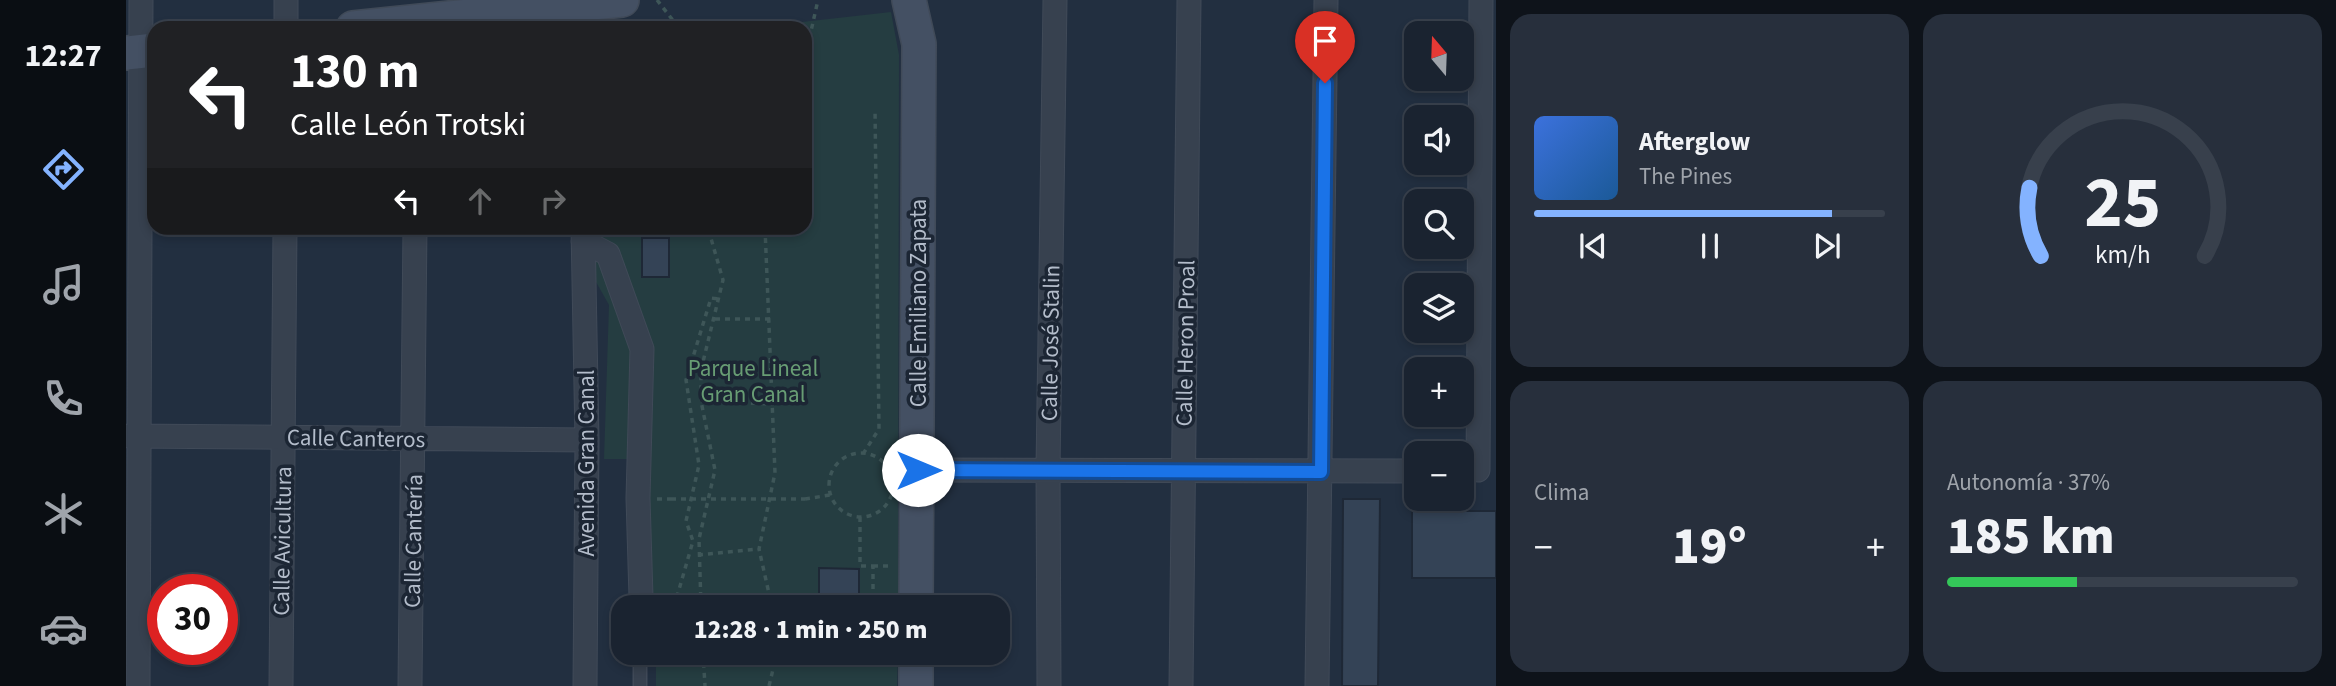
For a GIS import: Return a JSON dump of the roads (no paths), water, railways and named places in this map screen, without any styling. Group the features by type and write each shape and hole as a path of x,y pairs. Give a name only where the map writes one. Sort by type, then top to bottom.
{"street":[{"path":"138,686 133,436 141,0"},
{"path":"286,0 286,21"},
{"path":"461,21 578,11 622,0"},
{"name":"Calle Emiliano Zapata","path":"909,0 919,44 916,595"},
{"name":"Calle José Stalin","path":"1049,686 1048,468 1055,0"},
{"name":"Calle Heron Proal","path":"1181,686 1189,0"},
{"path":"1317,686 1326,0"},
{"path":"1478,470 1481,0"},
{"name":"Calle Avicultura","path":"281,686 285,235"},
{"name":"Calle Cantería","path":"410,686 415,439 415,235"},
{"name":"Avenida Gran Canal","path":"583,235 587,440 585,686"},
{"name":"Avenida Gran Canal","path":"584,235 608,254 642,349 638,498 641,595"},
{"name":"Calle Canteros","path":"133,436 587,440"},
{"path":"918,470 1048,468 1184,472 1404,471"},
{"path":"916,665 916,686"}],"lane":[{"path":"640,665 640,686"}],"park label":[{"name":"Parque Lineal Gran Canal","path":"753,381"}]}
